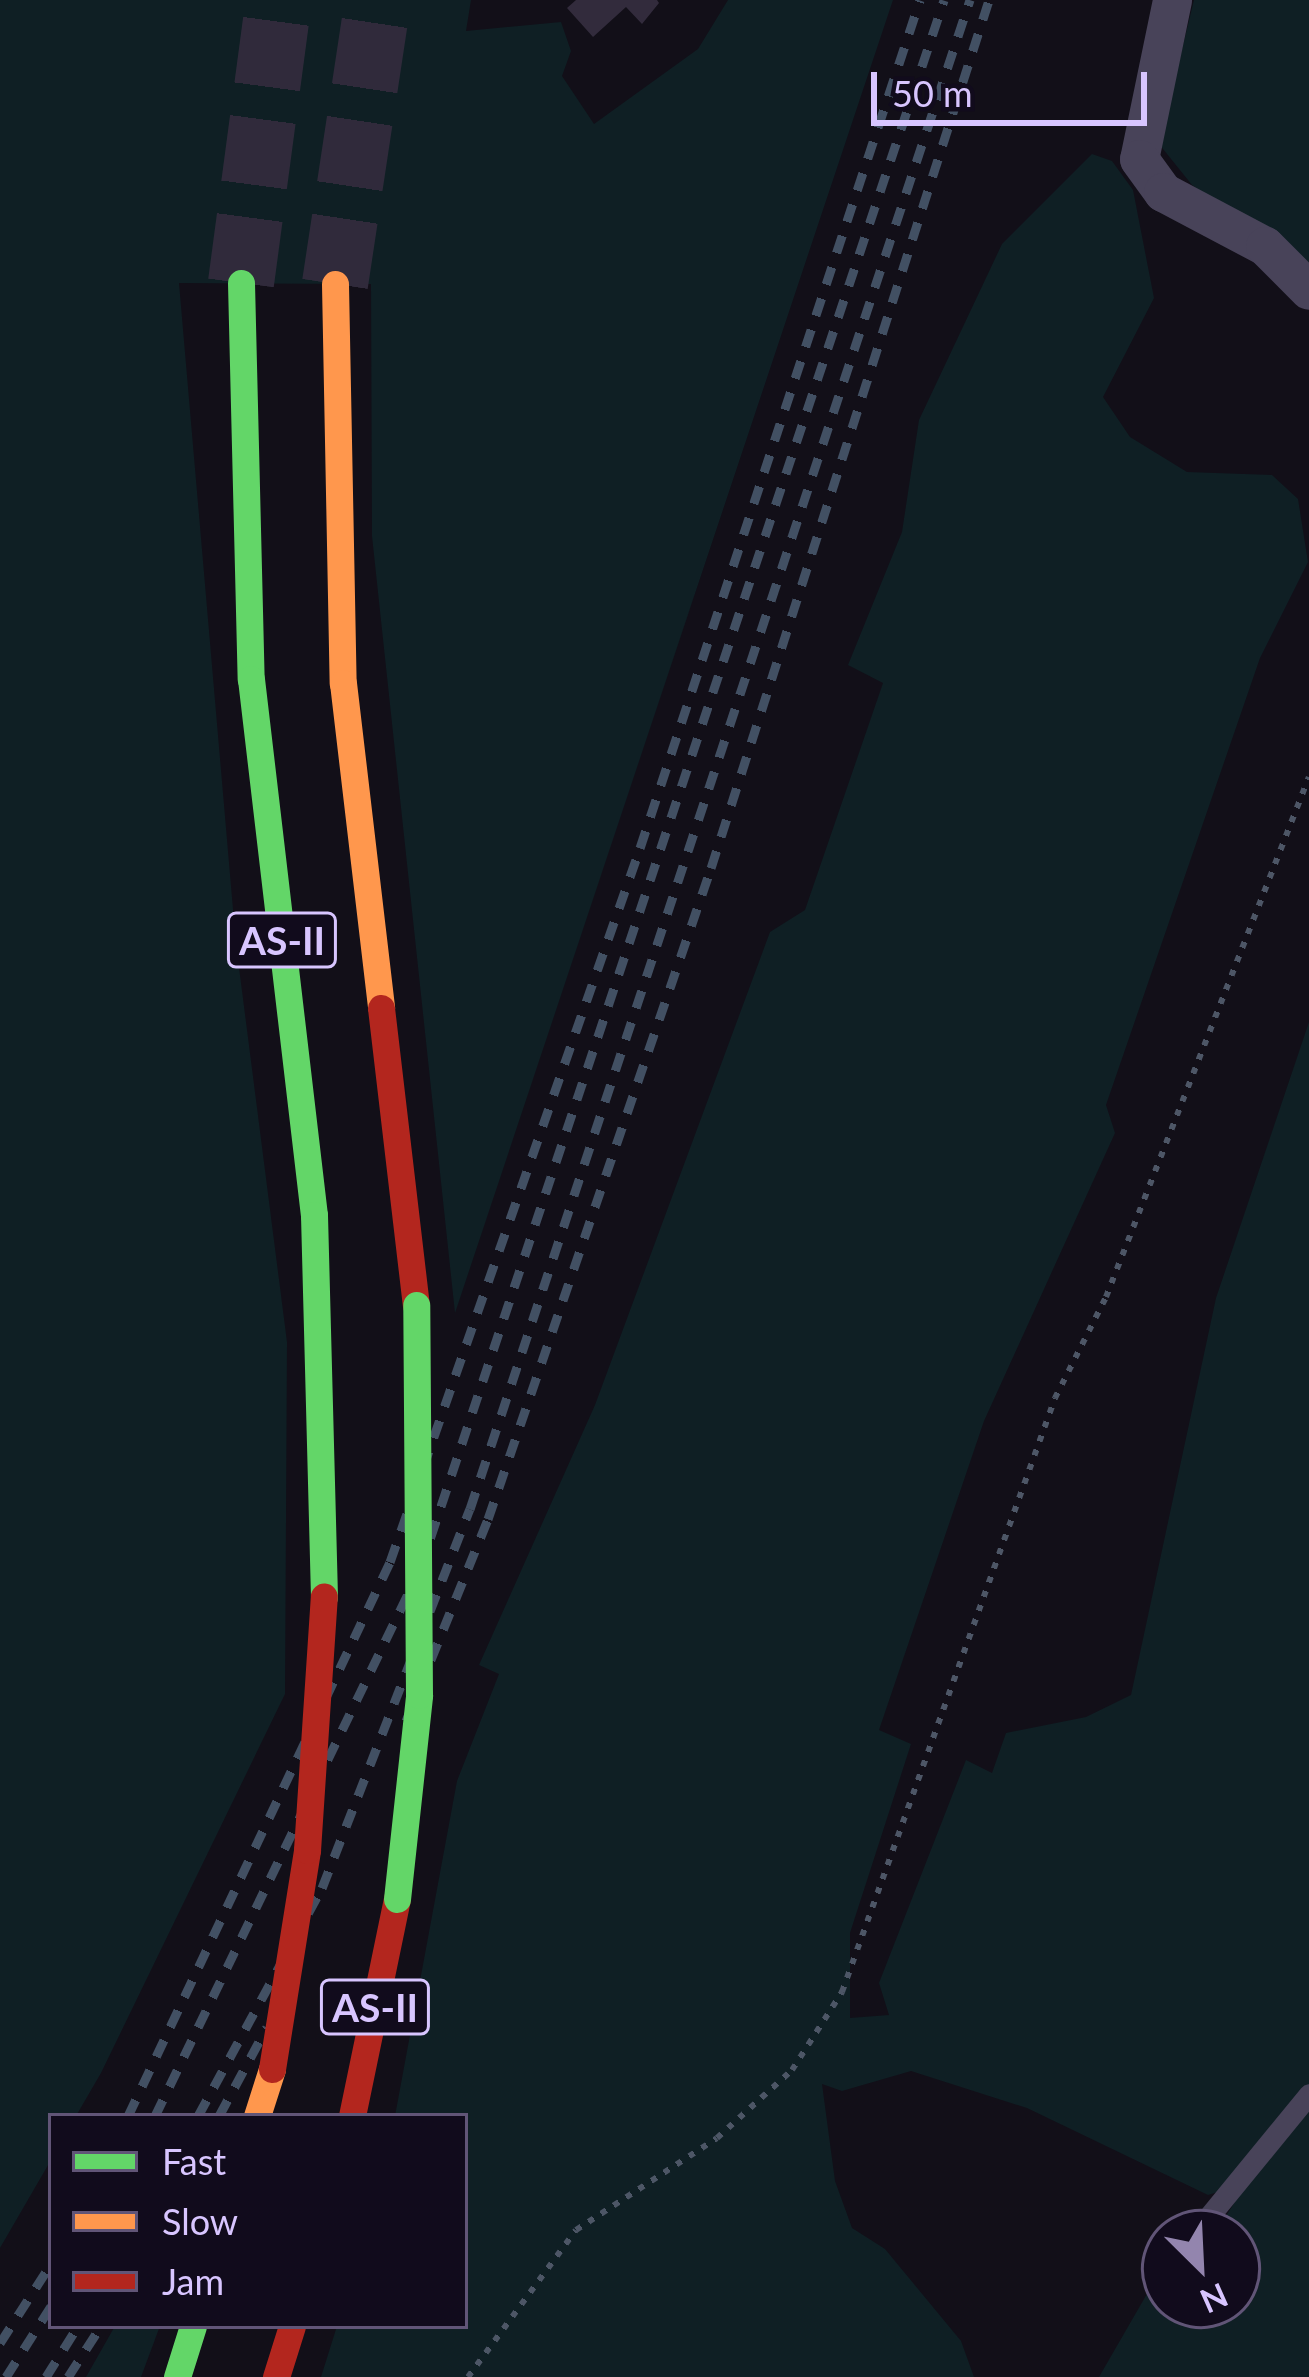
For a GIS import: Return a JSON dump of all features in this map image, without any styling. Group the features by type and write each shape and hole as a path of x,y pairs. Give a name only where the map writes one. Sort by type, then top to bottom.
{"highway":[{"name":"AS-II","path":"241,283 238,472 251,679 314,1215 324,1597 307,1850 272,2069 258,2113"},
{"name":"AS-II","path":"334,284 343,683 416,1305 419,1695 397,1898 353,2113"},
{"path":"177,2377 192,2329"},
{"path":"276,2377 291,2329"}],"street":[{"path":"1172,0 1138,159 1163,192 1265,246 1309,290"}],"lane":[{"path":"1216,2209 1309,2094"}],"path":[{"path":"468,2377 576,2230 717,2138 792,2070 842,1992 1054,1398 1106,1297 1309,777"}],"shaded area":[{"path":"0,0 471,0 466,31 561,22 571,51 562,76 594,124 698,49 728,0 893,0 455,1313 372,536 371,284 179,283 236,944 287,1342 285,1694 101,2073 78,2113 48,2113 48,2165 0,2248"},
{"path":"1194,0 1309,0 1309,266 1192,185 1159,144"},
{"path":"1092,154 1112,161 1133,190 1154,298 1103,397 1130,437 1187,472 1272,475 1298,499 1308,562 1260,658 1106,1105 1115,1133 984,1421 879,1730 911,1744 850,1933 850,2018 889,2015 879,1983 966,1760 992,1773 1006,1733 1086,1717 1131,1695 1216,1298 1309,1022 1309,2377 1099,2377 1141,2304 1141,2329 1261,2329 1261,2209 1230,2209 1247,2183 1208,2195 1027,2108 911,2071 842,2091 822,2084 835,2181 852,2228 885,2249 961,2341 974,2377 321,2377 336,2329 468,2329 468,2113 396,2113 457,1781 499,1674 479,1665 595,1405 770,932 805,910 883,683 848,665 902,532 919,420 1002,244"},
{"path":"113,2329 159,2329 141,2377 86,2377"}],"building":[{"path":"576,0 659,3 642,24 626,7 593,37 567,8"}],"tunnel":[{"path":"241,283 279,0"},
{"path":"335,284 378,0"}],"railway":[{"path":"129,2113 390,1562 640,848 920,0"},
{"path":"156,2113 420,1569 944,0"},
{"path":"200,2113 322,1888 470,1509 970,0"},
{"path":"406,1721 488,1519 711,868 989,0"},
{"path":"221,2113 267,2027"},
{"path":"0,2343 48,2269"},
{"path":"6,2377 48,2311"},
{"path":"46,2377 76,2329"},
{"path":"68,2377 99,2329"}],"traffic: fast":[{"path":"241,283 251,679 314,1215 324,1597"},
{"path":"397,1899 419,1695 416,1305"},
{"path":"177,2377 192,2329"}],"traffic: slow":[{"path":"335,284 343,683 381,1008"},
{"path":"258,2113 272,2069"}],"traffic: jam":[{"path":"381,1008 416,1305"},
{"path":"272,2069 307,1850 324,1597"},
{"path":"353,2113 397,1899"},
{"path":"276,2377 291,2329"}]}
